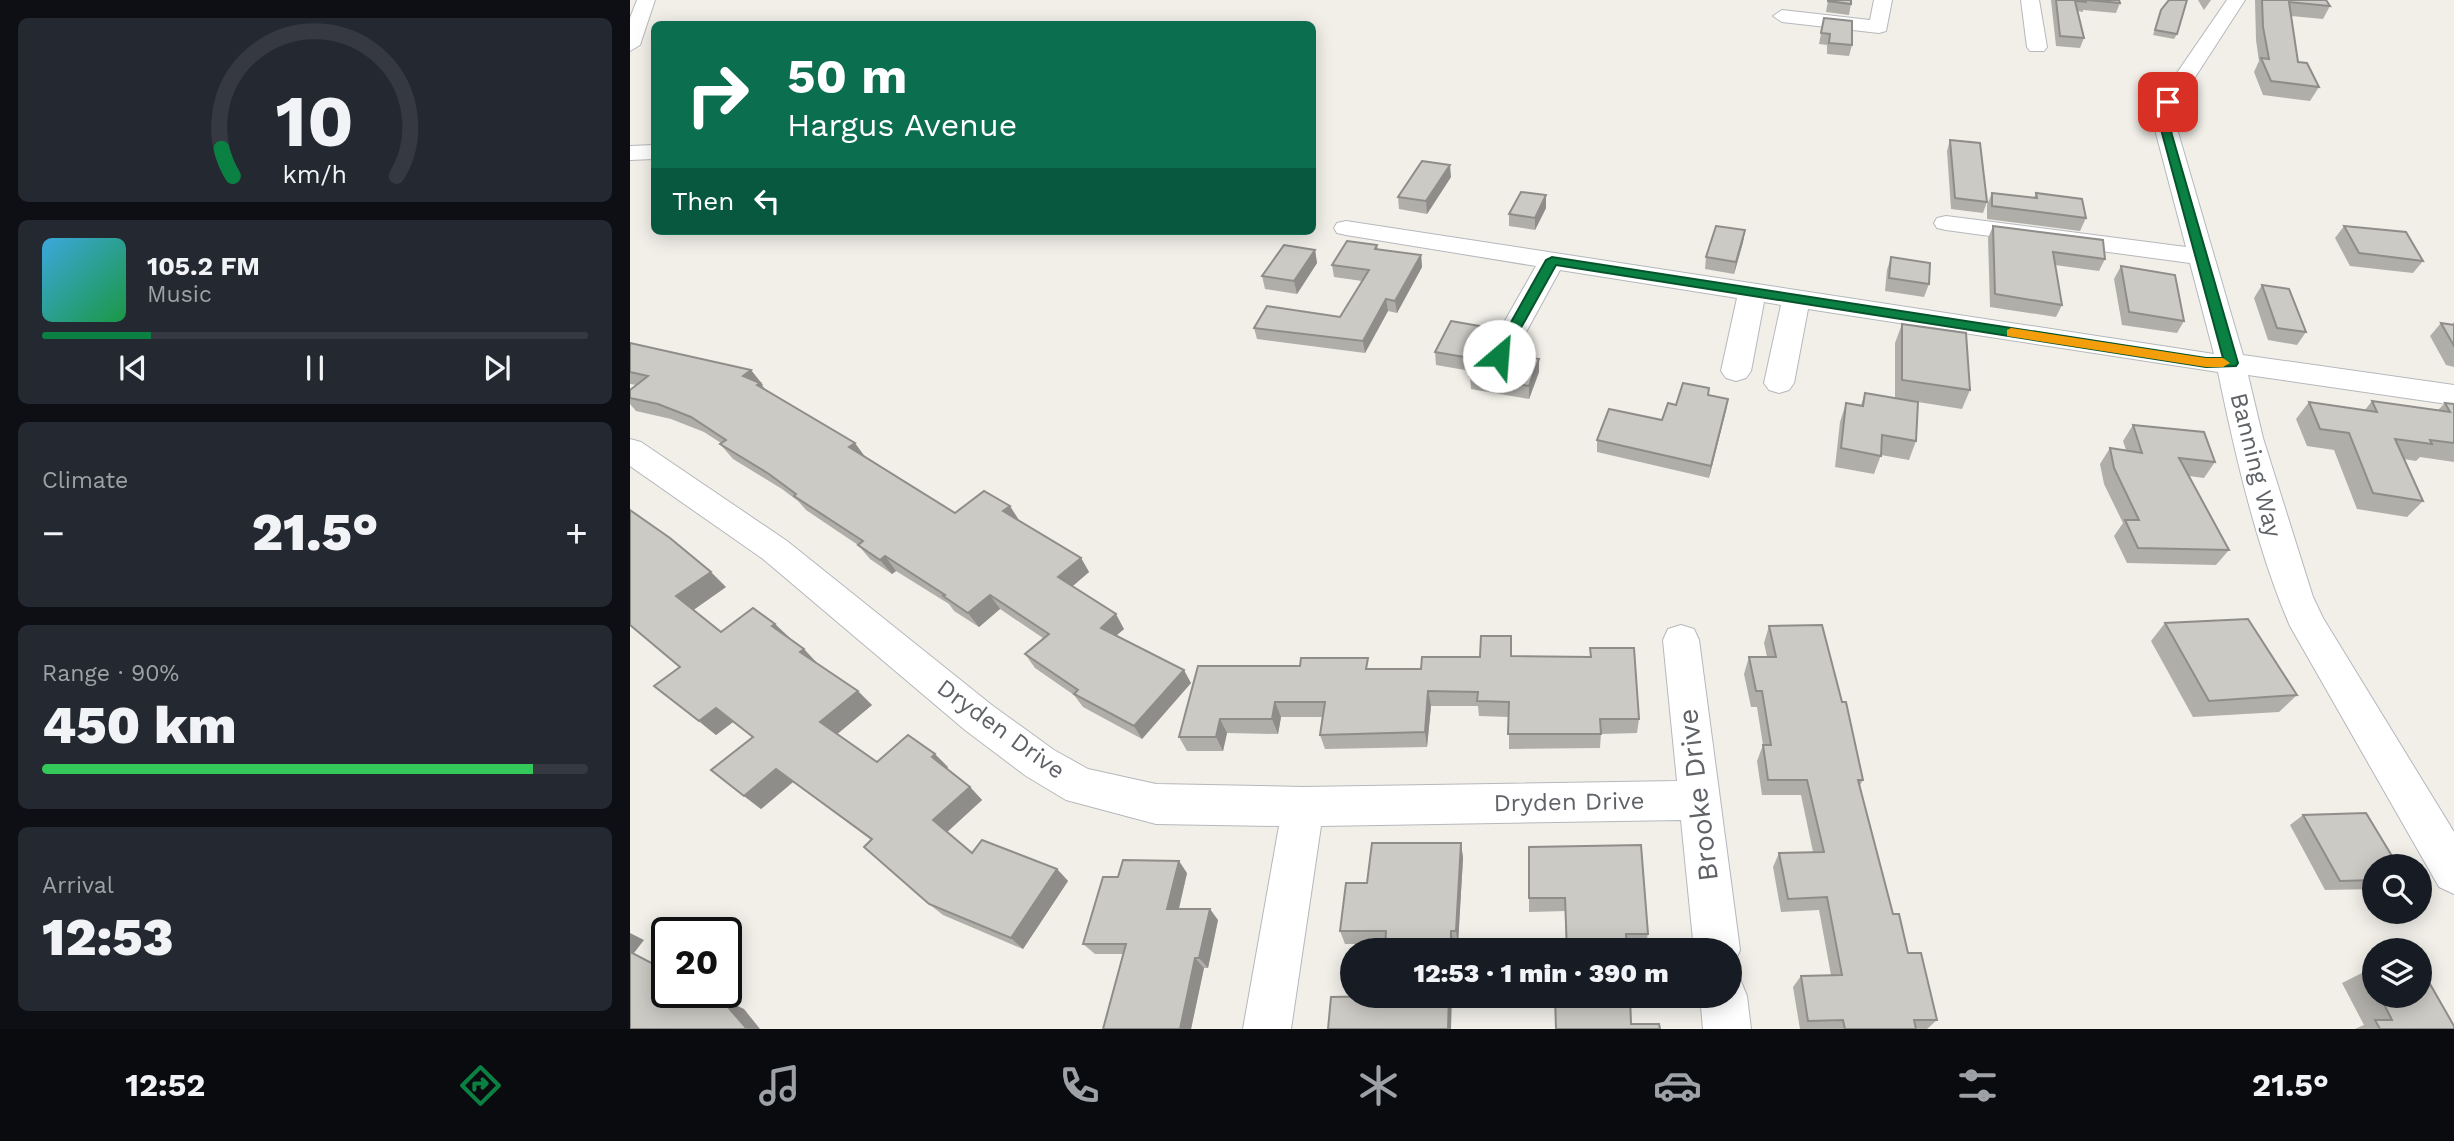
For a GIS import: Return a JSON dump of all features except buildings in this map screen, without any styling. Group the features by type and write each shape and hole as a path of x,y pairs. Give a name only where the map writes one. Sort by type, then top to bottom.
{"street":[{"path":"1782,16 1879,27 1883,0"},
{"path":"2030,0 2037,47"},
{"name":"Banning Way","path":"2236,0 2168,102 2165,114 2167,135 2231,363 2251,452 2295,597 2308,626 2375,742 2454,872"},
{"path":"630,45 640,7"},
{"path":"630,153 651,152"},
{"path":"1947,223 2200,257"},
{"path":"1346,228 2206,363 2231,363 2454,395"},
{"path":"1499,356 1552,260"},
{"path":"1736,371 1752,293"},
{"name":"Dryden Drive","path":"630,450 775,550 979,718 1040,763 1081,786 1156,804 1303,807 1698,800"},
{"name":"Brooke Drive","path":"1681,640 1715,938"},
{"path":"1267,1029 1303,807"},
{"path":"1724,1008 1727,1029"}],"lane":[{"path":"1779,383 1796,299"}],"slow traffic":[{"path":"2011,333 2206,363 2223,363"}],"route":[{"path":"1499,356 1552,260 2206,363 2231,363 2167,135 2164,122 2168,102"}]}
